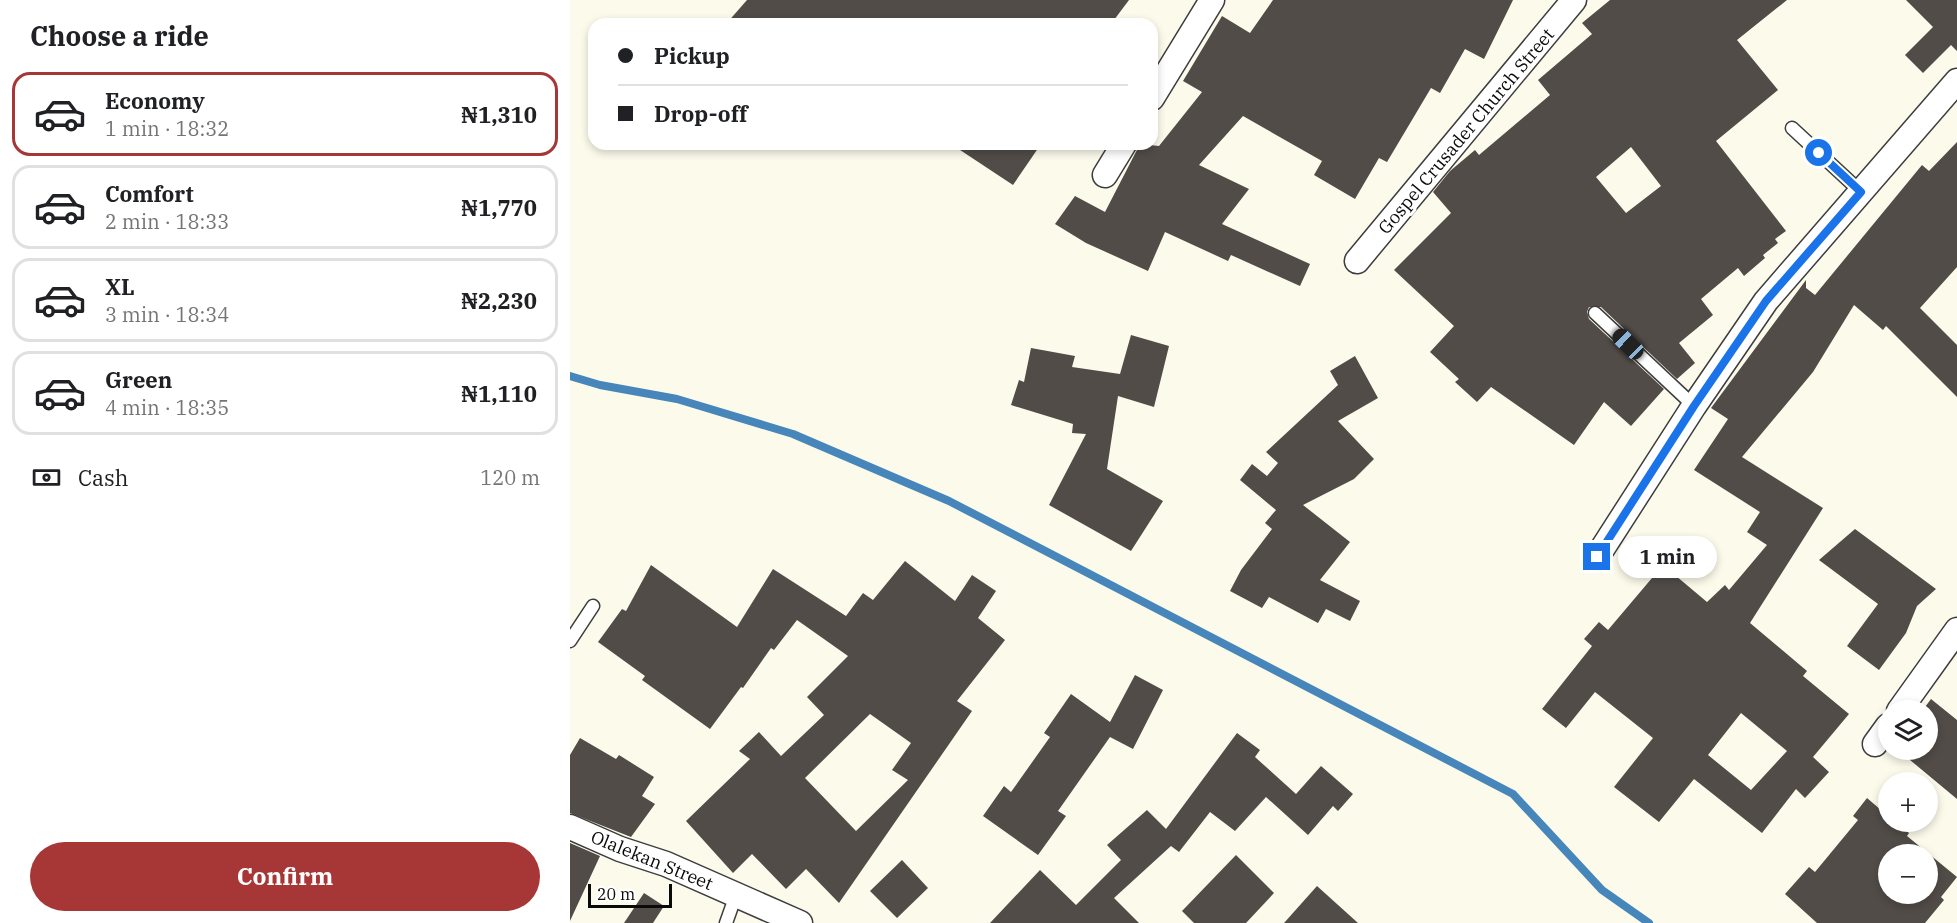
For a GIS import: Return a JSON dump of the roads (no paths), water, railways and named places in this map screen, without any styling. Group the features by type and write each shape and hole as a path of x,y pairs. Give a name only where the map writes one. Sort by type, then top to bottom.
{"street":[{"path":"1158,88 1212,0"},
{"name":"Gospel Crusader Church Street","path":"1357,261 1574,0"},
{"path":"1597,557 1694,406 1766,301 1957,81"},
{"path":"1105,175 1120,150"},
{"path":"1907,700 1957,630"},
{"name":"Olalekan Street","path":"570,827 620,849 666,864 800,923"}],"lane":[{"path":"1792,128 1861,192"},
{"path":"1595,313 1694,406"},
{"path":"570,641 593,606"},
{"path":"726,923 736,895"}],"waterway":[{"path":"570,376 600,385 677,399 793,434 949,501 1513,794 1602,890 1649,923"}]}
